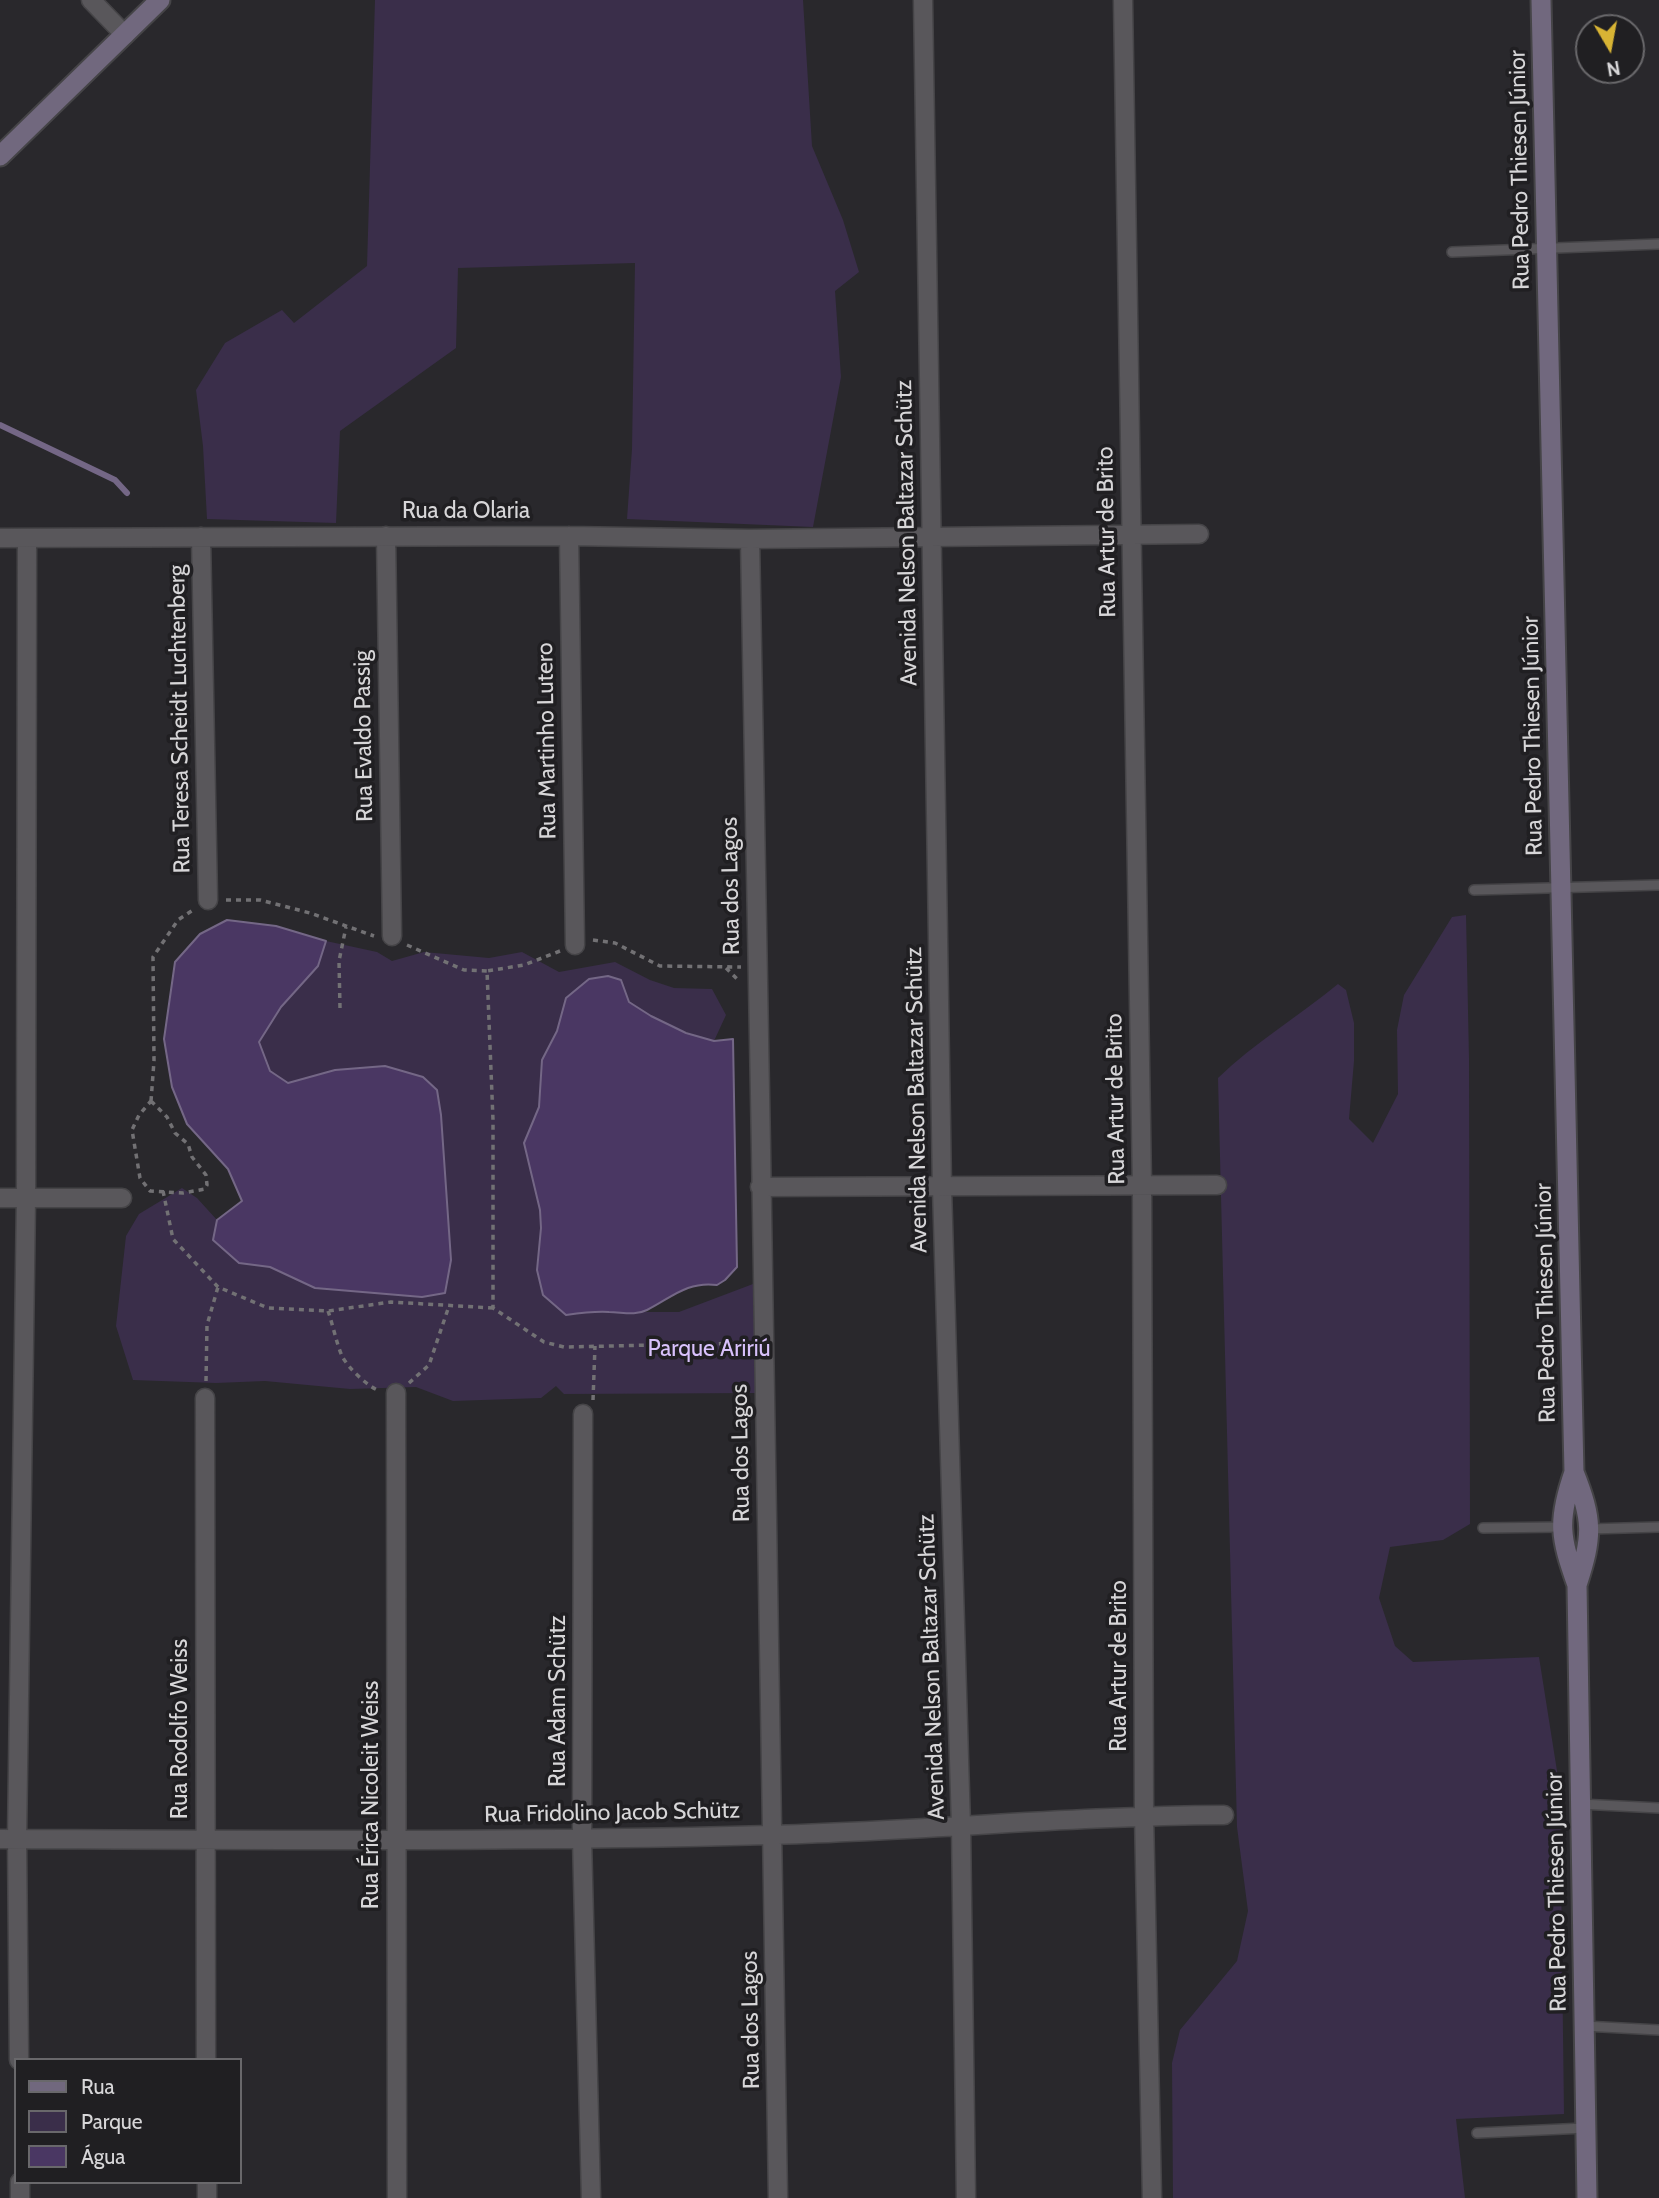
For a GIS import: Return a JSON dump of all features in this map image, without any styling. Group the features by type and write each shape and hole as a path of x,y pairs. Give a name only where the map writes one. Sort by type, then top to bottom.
{"main road":[{"path":"0,156 160,0"},
{"name":"Rua Pedro Thiesen Júnior","path":"1541,0 1574,1472 1585,1500 1590,1529 1589,1549 1577,1585"},
{"name":"Rua Pedro Thiesen Júnior","path":"1574,1472 1563,1502 1562,1527 1565,1551 1577,1585 1587,2198"},
{"path":"1563,1502 1585,1500"},
{"path":"1565,1551 1573,1555 1589,1549"}],"street":[{"path":"91,0 125,34"},
{"name":"Avenida Nelson Baltazar Schütz","path":"923,0 942,1188 961,1826 966,2198"},
{"name":"Rua Artur de Brito","path":"1123,0 1142,1186 1144,1815 1152,2198"},
{"name":"Rua da Olaria","path":"0,538 569,536 750,539 1199,534"},
{"name":"Rua Evaldo Passig","path":"386,536 392,936"},
{"name":"Rua Martinho Lutero","path":"569,536 575,945"},
{"name":"Rua Teresa Scheidt Luchtenberg","path":"201,537 208,900"},
{"path":"19,2058 9,1839 26,1198 27,538"},
{"name":"Rua dos Lagos","path":"750,539 774,1835 778,2198"},
{"path":"760,1187 1217,1185"},
{"path":"0,1198 122,1198"},
{"name":"Rua Érica Nicoleit Weiss","path":"396,1393 397,2198"},
{"name":"Rua Rodolfo Weiss","path":"205,1398 206,2058"},
{"name":"Rua Adam Schütz","path":"583,1414 582,1839 591,2198"},
{"name":"Rua Fridolino Jacob Schütz","path":"9,1839 582,1839 774,1835 1144,1815 1224,1815"}],"lane":[{"path":"1452,251 1659,244"},
{"path":"1474,890 1659,885"},
{"path":"1483,1528 1562,1527"},
{"path":"1590,1529 1659,1527"},
{"path":"1580,1804 1659,1808"},
{"path":"1583,2026 1659,2030"},
{"path":"1477,2133 1585,2128"}],"path":[{"path":"151,1101 167,1117 175,1133 188,1144 192,1157 202,1168 207,1180 205,1189 183,1193 150,1191 139,1178 132,1130 139,1115 151,1101 154,1061 153,957 178,920 208,900 260,900 310,913 373,936 392,936 464,970 487,971 524,965 587,940 614,943 660,966 725,968"},
{"path":"340,1008 339,961 346,927"},
{"path":"487,971 493,1120 493,1308"},
{"path":"163,1191 173,1239 218,1287 268,1308 328,1311 391,1302 493,1308 544,1342 564,1347 742,1343"},
{"path":"205,1398 207,1325 218,1287"},
{"path":"328,1311 343,1358 376,1390 396,1393 429,1365 449,1306"},
{"path":"583,1414 594,1398 595,1346"}],"green space":[{"path":"375,0 803,0 812,146 843,220 859,272 835,291 841,377 813,527 627,519 632,449 635,263 458,268 456,348 340,431 336,523 207,519 203,446 196,390 225,343 282,310 294,323 367,266"},
{"path":"1466,915 1470,1524 1443,1540 1390,1547 1379,1598 1395,1646 1413,1662 1539,1657 1560,1790 1564,2114 1456,2119 1465,2198 1173,2198 1172,2063 1180,2030 1237,1961 1248,1911 1237,1827 1218,1078 1338,984 1346,990 1354,1023 1349,1119 1373,1143 1398,1094 1397,1030 1404,995 1452,917"},
{"name":"Parque Aririú","path":"326,941 377,952 392,961 424,952 489,958 522,952 559,972 615,962 650,980 674,988 712,989 726,1015 714,1041 645,1014 629,1001 621,980 608,976 589,979 566,998 557,1031 542,1060 539,1107 524,1143 540,1210 537,1270 563,1312 679,1312 753,1284 756,1393 564,1394 556,1386 541,1398 453,1401 416,1387 350,1389 265,1381 216,1383 133,1380 116,1326 126,1236 139,1214 182,1188 197,1198 217,1220 213,1240 239,1263 270,1267 315,1288 422,1297 446,1187 437,1090 335,1070 288,1083 270,1071 259,1042 281,1007 318,966"}],"water":[{"path":"227,920 276,926 326,941 318,966 281,1007 259,1042 270,1071 288,1083 335,1070 385,1066 423,1077 437,1090 451,1260 445,1293 422,1297 315,1288 270,1267 239,1263 213,1240 217,1220 242,1201 228,1169 187,1124 172,1087 164,1039 175,962 200,934"},
{"path":"608,976 621,980 629,1002 651,1016 686,1033 714,1041 733,1039 737,1267 717,1285 706,1284 688,1288 642,1312 566,1315 543,1295 537,1270 540,1210 524,1143 539,1107 542,1060 557,1031 566,998 589,979"}],"waterway":[{"path":"0,425 115,480 127,493"}]}
